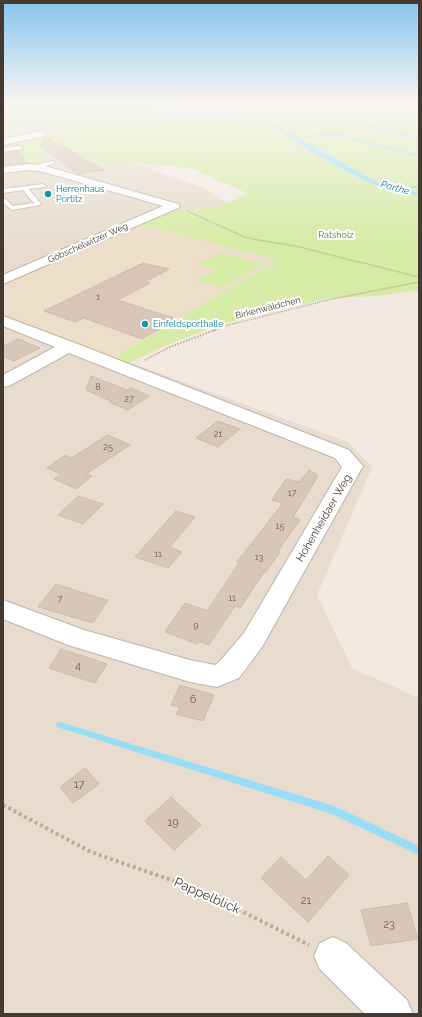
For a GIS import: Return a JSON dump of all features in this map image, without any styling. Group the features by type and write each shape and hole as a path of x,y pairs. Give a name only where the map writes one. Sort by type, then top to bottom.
{"street":[{"path":"3,170 30,167 42,168 174,206"},
{"name":"Göbschelwitzer Weg","path":"3,280 174,206"},
{"name":"Hohenheidaer Weg","path":"3,321 342,454 354,466 253,640 229,670 217,676 190,671 77,638 3,609"},
{"path":"3,382 69,346"},
{"path":"333,956 393,1014"}],"lane":[{"path":"30,167 52,163"},
{"path":"3,191 43,186"},
{"path":"3,198 12,208 38,204 24,188"}],"path":[{"path":"174,206 247,238 295,246 419,277"},
{"name":"Birkenwäldchen","path":"127,369 170,346 225,326 339,298 419,282"},
{"name":"Pappelblick","path":"3,805 91,852 197,889 333,956"}],"shaded area":[{"path":"3,150 110,150 126,160 201,187 229,203 188,212 279,260 115,357 348,442 372,467 317,595 352,668 419,698 419,1014 3,1014"},
{"path":"174,208 285,256 114,357 3,315 3,283"}],"green space":[{"name":"Ratsholz","path":"3,150 310,150 357,177 385,189 419,196 419,290 378,296 329,298 222,324 167,345 129,363 115,357 278,260 133,223 174,206 188,212 229,203 247,193 190,168 136,163 126,160 108,166 89,161 79,155 61,155 39,158 44,162 3,168"},
{"path":"321,150 419,150 419,193 391,187 375,181"},
{"path":"221,253 264,264 223,288 196,280 216,269 199,264"}],"water":[{"name":"Parthe","path":"310,150 321,150 375,181 391,187 419,193 419,196 385,189 357,177"}],"building":[{"path":"46,150 70,150 104,170 78,174"},
{"path":"18,151 28,163 3,165 3,153"},
{"path":"143,263 169,269 145,282 150,283 118,300 176,319 142,339 84,318 75,322 44,311"},
{"path":"18,339 40,348 14,361 3,356 3,346"},
{"path":"91,376 127,390 131,388 149,396 128,410 86,390"},
{"path":"218,421 240,429 218,447 196,438"},
{"path":"108,435 130,445 86,474 92,476 76,489 54,479 61,474 47,468 65,455 71,458"},
{"path":"309,470 318,476 293,517 300,520 278,551 280,552 265,573 264,572 240,608 235,606 209,645 199,641 197,644 165,632 185,603 207,611 239,563 237,562 283,503 272,500 286,479 299,482"},
{"path":"78,496 103,504 83,524 58,515"},
{"path":"176,511 195,517 170,547 182,552 168,568 135,557"},
{"path":"56,584 108,600 93,623 38,607"},
{"path":"61,649 107,664 95,683 49,668"},
{"path":"180,685 214,695 203,721 176,714 180,707 171,705"},
{"path":"85,768 99,784 73,803 60,787"},
{"path":"171,797 201,825 174,850 145,821"},
{"path":"328,856 349,875 308,922 261,878 281,857 306,880"},
{"path":"407,903 418,939 371,946 361,910"}],"waterway":[{"path":"397,150 419,156"},
{"name":"Parthe","path":"398,190 419,186"},
{"path":"60,725 334,810 419,851"}],"place":[{"name":"Herrenhaus Portitz","path":"48,194"},
{"name":"Einfeldsporthalle","path":"145,324"}]}
